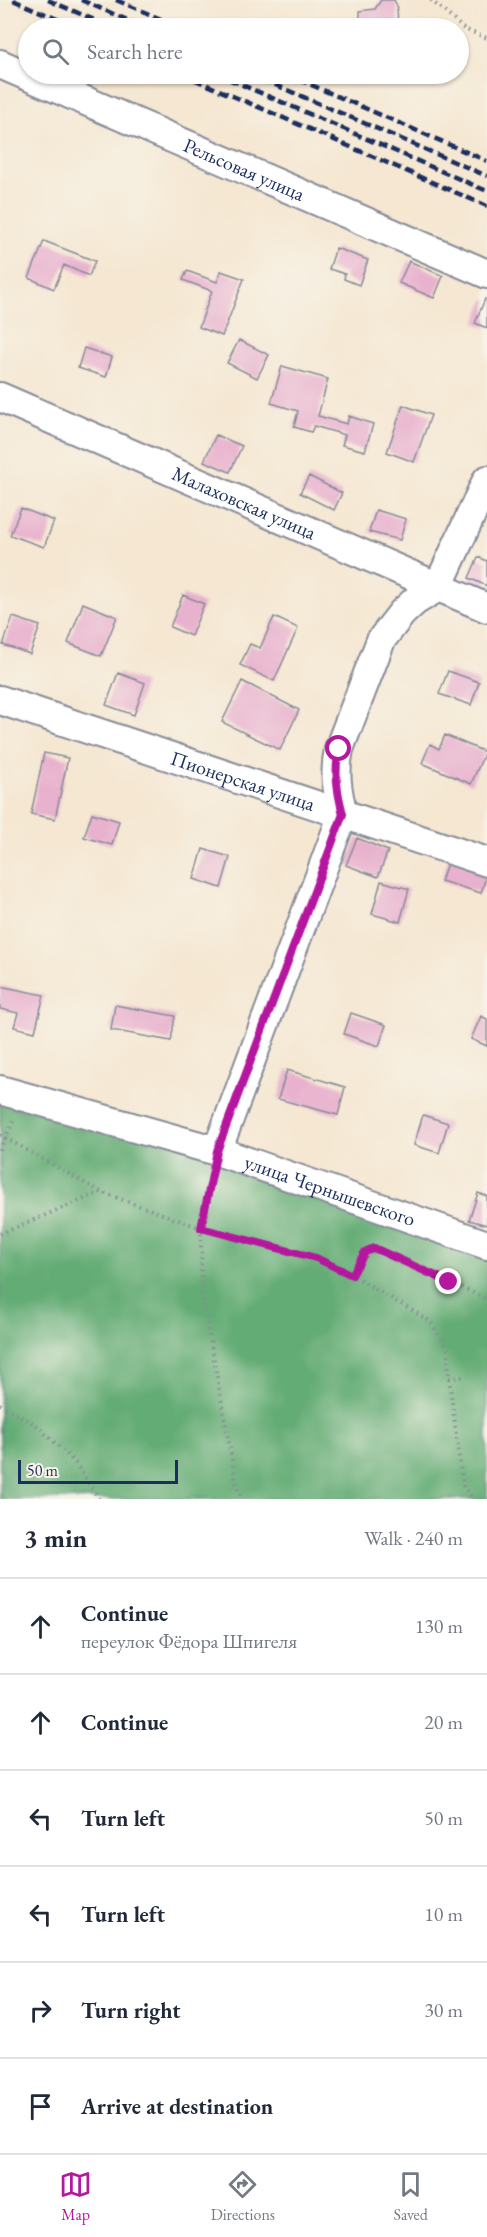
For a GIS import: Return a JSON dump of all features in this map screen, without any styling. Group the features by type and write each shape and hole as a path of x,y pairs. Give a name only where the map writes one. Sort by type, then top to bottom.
{"street":[{"name":"Рельсовая улица","path":"0,64 18,72"},
{"name":"Рельсовая улица","path":"46,84 487,274"},
{"name":"Малаховская улица","path":"0,397 487,608"},
{"path":"217,1151 343,814 336,785 335,768 339,749 381,640 415,600 438,587 487,480"},
{"name":"Пионерская улица","path":"0,700 487,862"},
{"name":"улица Чернышевского","path":"12,1093 217,1151 487,1245"}],"path":[{"path":"431,0 451,18"},
{"path":"469,31 487,38"},
{"path":"0,1150 6,1137 12,1093"},
{"path":"0,1135 100,1192 201,1228 316,1258 352,1275 430,1321 448,1350 449,1378 463,1487 474,1499"},
{"path":"217,1151 201,1228 201,1289 237,1487 242,1499"},
{"path":"0,1234 100,1192"},
{"path":"352,1275 365,1252 374,1248 487,1299"},
{"path":"449,1378 464,1377"},
{"path":"0,1404 36,1425 67,1454 99,1499"}],"green space":[{"path":"0,1090 487,1236 487,1499 0,1499"}],"building":[{"path":"381,0 394,0 398,18 360,18 360,11 375,9"},
{"path":"44,241 95,261 89,276 64,265 54,289 29,278"},
{"path":"336,248 368,260 359,285 344,279 345,274 329,269"},
{"path":"409,261 443,276 434,298 399,283"},
{"path":"187,271 217,282 221,271 244,279 222,336 199,327 212,291 183,280"},
{"path":"485,299 487,300 487,328 475,323"},
{"path":"239,340 269,355 257,378 227,363"},
{"path":"84,348 112,357 106,377 78,368"},
{"path":"282,366 328,379 318,416 347,424 349,416 373,424 365,451 342,445 345,435 314,426 311,432 294,427 298,411 271,403"},
{"path":"403,405 431,415 414,462 387,452"},
{"path":"216,435 242,446 230,472 204,461"},
{"path":"309,476 342,493 334,510 300,493"},
{"path":"21,508 54,521 44,547 10,535"},
{"path":"376,510 406,519 400,540 369,532"},
{"path":"478,557 487,561 487,586 469,578"},
{"path":"183,595 204,604 191,636 170,627"},
{"path":"83,603 117,617 101,656 68,643"},
{"path":"13,617 40,626 30,654 3,645"},
{"path":"274,617 298,628 274,681 240,665 250,644 260,648"},
{"path":"448,671 479,682 471,705 439,694"},
{"path":"118,673 145,683 134,715 106,705"},
{"path":"242,681 299,710 280,750 222,722"},
{"path":"445,735 485,752 471,784 422,763 430,744 439,749"},
{"path":"44,753 68,758 55,819 31,814"},
{"path":"92,813 119,821 112,845 84,837"},
{"path":"357,838 388,851 378,877 346,865"},
{"path":"203,849 230,857 221,888 194,879"},
{"path":"449,857 487,874 481,893 441,881"},
{"path":"381,881 409,889 400,922 372,914"},
{"path":"0,986 44,995 35,1032 14,1027 18,1013 0,1009"},
{"path":"115,1005 175,1016 171,1041 111,1030"},
{"path":"351,1013 386,1025 379,1046 344,1034"},
{"path":"481,1016 487,1019 487,1046 471,1039"},
{"path":"287,1070 345,1087 338,1115 278,1099"},
{"path":"423,1115 448,1123 439,1153 414,1145"},
{"path":"478,1193 487,1196 487,1225 469,1220"}],"railway":[{"path":"13,0 55,18"},
{"path":"48,0 90,18"},
{"path":"81,0 123,18"},
{"path":"116,0 158,18"},
{"path":"205,84 487,206"},
{"path":"240,84 487,191"},
{"path":"273,84 487,176"},
{"path":"309,84 487,161"}],"route":[{"path":"339,749 335,768 336,785 343,814 217,1151 201,1228 316,1258 352,1275 365,1252 374,1248 449,1282"}]}
